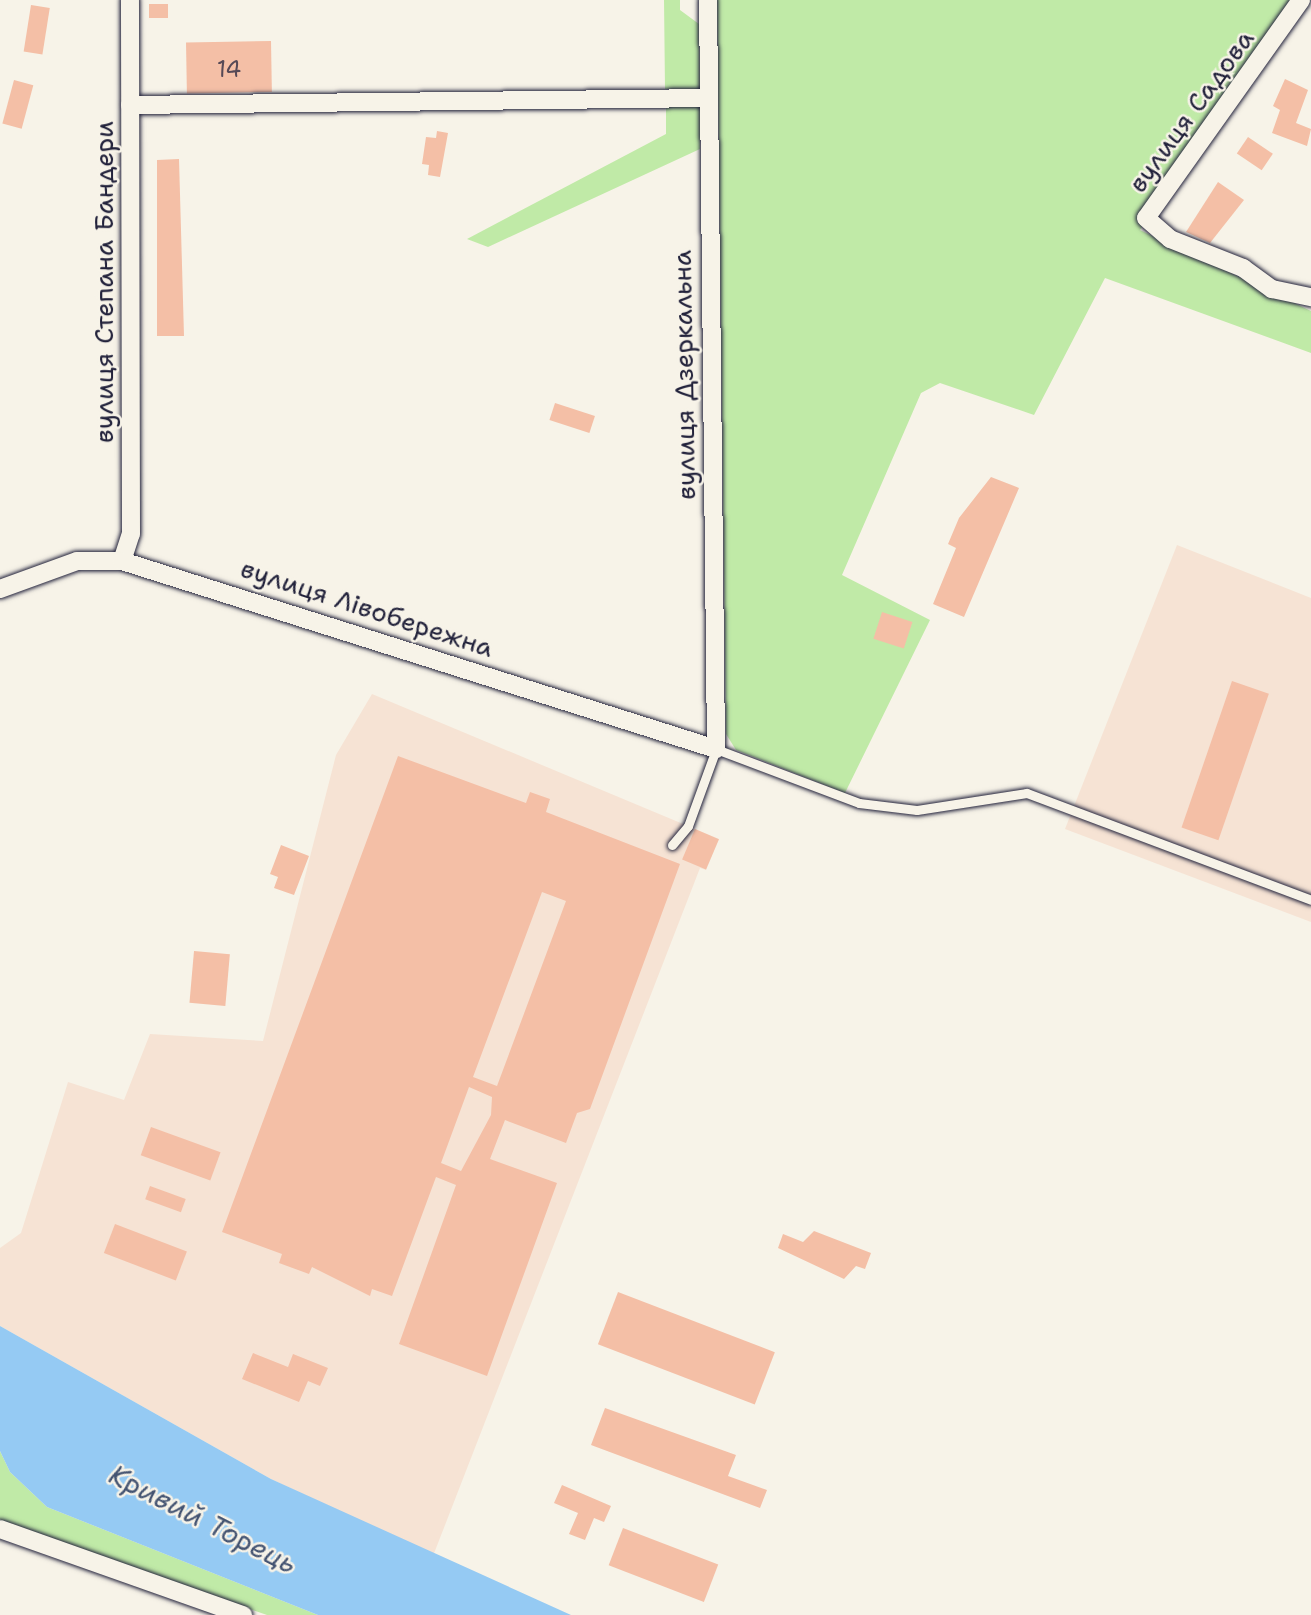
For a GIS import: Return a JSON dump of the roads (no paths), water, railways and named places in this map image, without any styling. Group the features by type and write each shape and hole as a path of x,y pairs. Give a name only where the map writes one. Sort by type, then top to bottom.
{"street":[{"name":"вулиця Степана Бандери","path":"122,561 131,534 130,0"},
{"name":"вулиця Дзеркальна","path":"708,0 716,749"},
{"name":"вулиця Садова","path":"1301,0 1146,218 1170,239 1243,268 1272,289 1311,297"},
{"path":"130,105 708,98"},
{"name":"вулиця Лівобережна","path":"0,589 77,561 122,561 716,749"},
{"path":"0,1529 243,1615"}],"lane":[{"path":"672,845 688,826 716,749 859,803 917,810 1027,793 1311,900"}],"water":[{"name":"Кривий Торець","path":"0,1326 271,1479 571,1615 318,1615 47,1507 10,1472 0,1451"}]}
